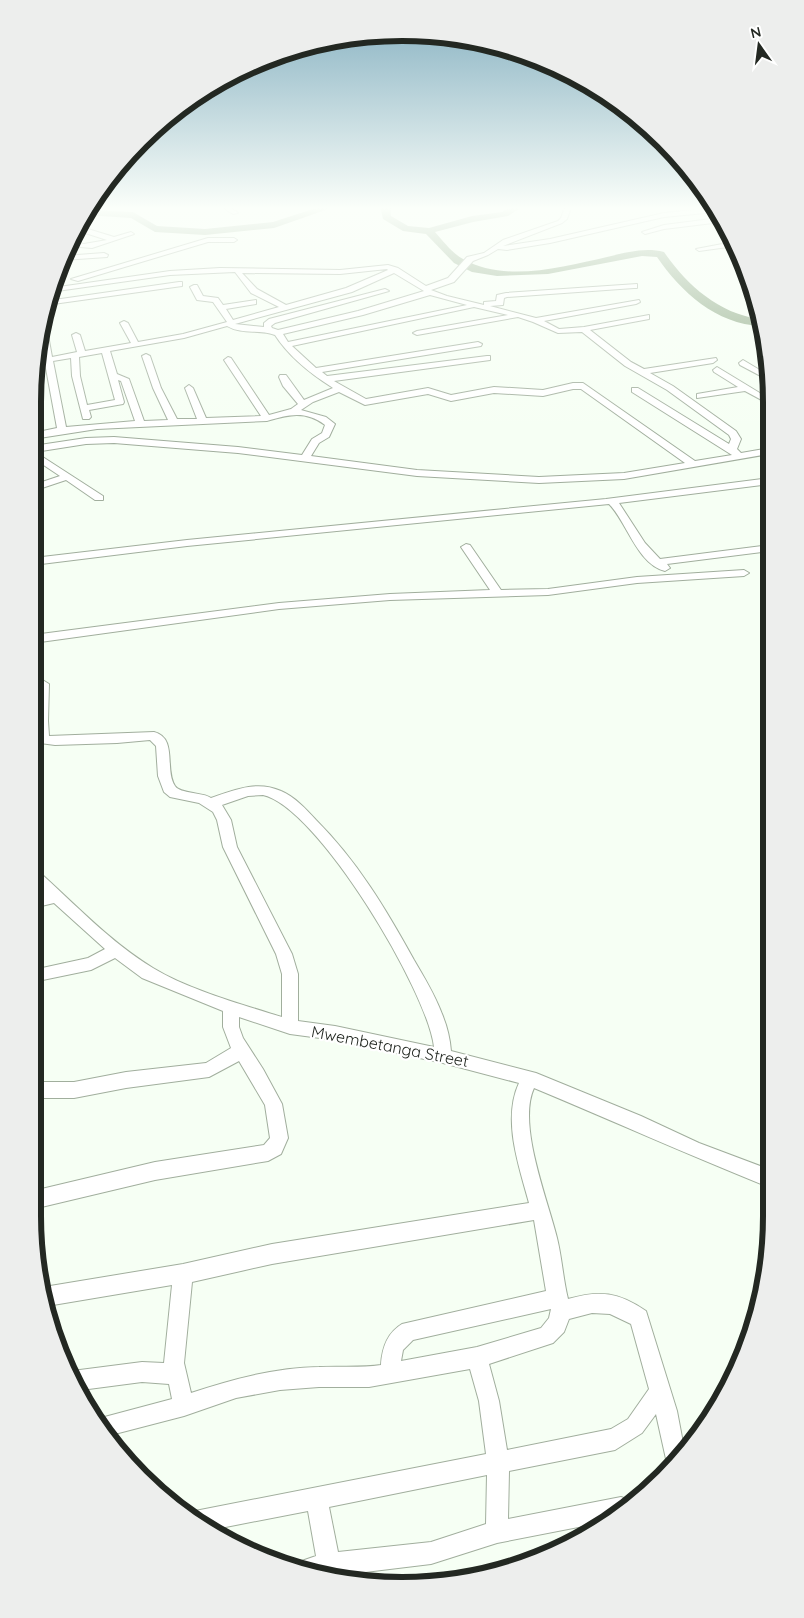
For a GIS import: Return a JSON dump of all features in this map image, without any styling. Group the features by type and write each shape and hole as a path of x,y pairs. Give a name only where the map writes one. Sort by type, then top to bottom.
{"street":[{"path":"59,289 101,283"},
{"path":"112,283 118,292"},
{"path":"247,283 254,290 295,316"},
{"path":"43,361 104,348 136,345 184,336 348,290 365,283"},
{"path":"415,283 450,300 519,315 536,320 558,331 584,329 646,317"},
{"path":"194,287 200,298 212,298 230,323 238,329 268,329 278,332 360,312 445,283"},
{"path":"56,301 179,284"},
{"path":"501,302 500,297 506,295 634,286"},
{"path":"268,329 267,325 272,321 385,291"},
{"path":"285,344 478,306 540,299"},
{"path":"439,303 450,300"},
{"path":"221,308 254,302"},
{"path":"536,320 636,302"},
{"path":"418,333 519,315"},
{"path":"124,323 136,345"},
{"path":"584,329 628,364 684,397 733,433 736,439 735,453"},
{"path":"278,332 285,344 315,371 341,388 368,402 428,391 451,398 494,390 543,393 579,386 616,408 692,464"},
{"path":"76,335 78,355 76,376 85,408 87,427"},
{"path":"46,343 62,430"},
{"path":"315,371 478,344"},
{"path":"85,408 120,402 114,376 104,348"},
{"path":"307,364 377,352"},
{"path":"146,356 157,388 174,422"},
{"path":"328,379 487,358"},
{"path":"228,360 267,418"},
{"path":"643,372 713,360"},
{"path":"743,363 761,372"},
{"path":"717,370 763,398"},
{"path":"114,376 125,379 140,424"},
{"path":"283,377 286,384 302,404"},
{"path":"189,388 203,421"},
{"path":"41,434 87,427 267,418 294,411 302,404 341,388"},
{"path":"700,396 746,388"},
{"path":"635,390 735,453"},
{"path":"294,411 323,419 330,424 326,435 315,441 305,458"},
{"path":"41,448 86,441 114,440 238,450 417,473 539,480 624,476 692,464 735,453 763,451"},
{"path":"41,459 99,498"},
{"path":"41,485 67,477"},
{"path":"41,561 166,543 332,529 688,493 763,482"},
{"path":"610,500 623,512 635,536 674,577"},
{"path":"466,547 496,593"},
{"path":"658,562 763,549"},
{"path":"41,638 280,606 390,597 548,592 637,580 744,573"},
{"path":"41,683 45,691 41,733 45,740 55,742 154,736 162,746 169,789 175,794 211,803 218,809 224,820 230,847 284,954 290,974 290,1026"},
{"path":"211,803 249,792 268,791 276,794 300,811 329,840 358,877 393,933 438,1024 443,1056"},
{"name":"Mwembetanga Street","path":"41,883 116,950 148,973 231,1008 290,1026 335,1033 443,1056 530,1078 635,1122 693,1149 763,1176"},
{"path":"41,900 56,897"},
{"path":"41,974 91,964 116,950"},
{"path":"41,1198 155,1170 224,1162 268,1153 275,1148 279,1138 273,1104 257,1074 235,1041 231,1027 231,1008"},
{"path":"41,1090 74,1090 126,1080 209,1070 241,1051"},
{"path":"109,1425 184,1406 236,1388 280,1380 319,1377 349,1378 390,1373 476,1357 546,1336 558,1326 559,1305 541,1210 523,1145 522,1095 523,1087 530,1078"},
{"path":"50,1295 183,1274 272,1254 541,1210"},
{"path":"183,1274 174,1363 184,1406"},
{"path":"390,1373 393,1347 399,1336 409,1331 559,1305 597,1302 618,1306 639,1318 660,1391 674,1452"},
{"path":"476,1357 489,1401 498,1463 497,1532"},
{"path":"80,1380 142,1372 176,1374"},
{"path":"208,1519 498,1463 615,1438 636,1426 660,1391"},
{"path":"316,1497 329,1564"},
{"path":"319,1567 329,1564 431,1553 497,1532 611,1510"}],"waterway":[{"path":"683,283 702,300 716,309 730,316 753,322"}]}
